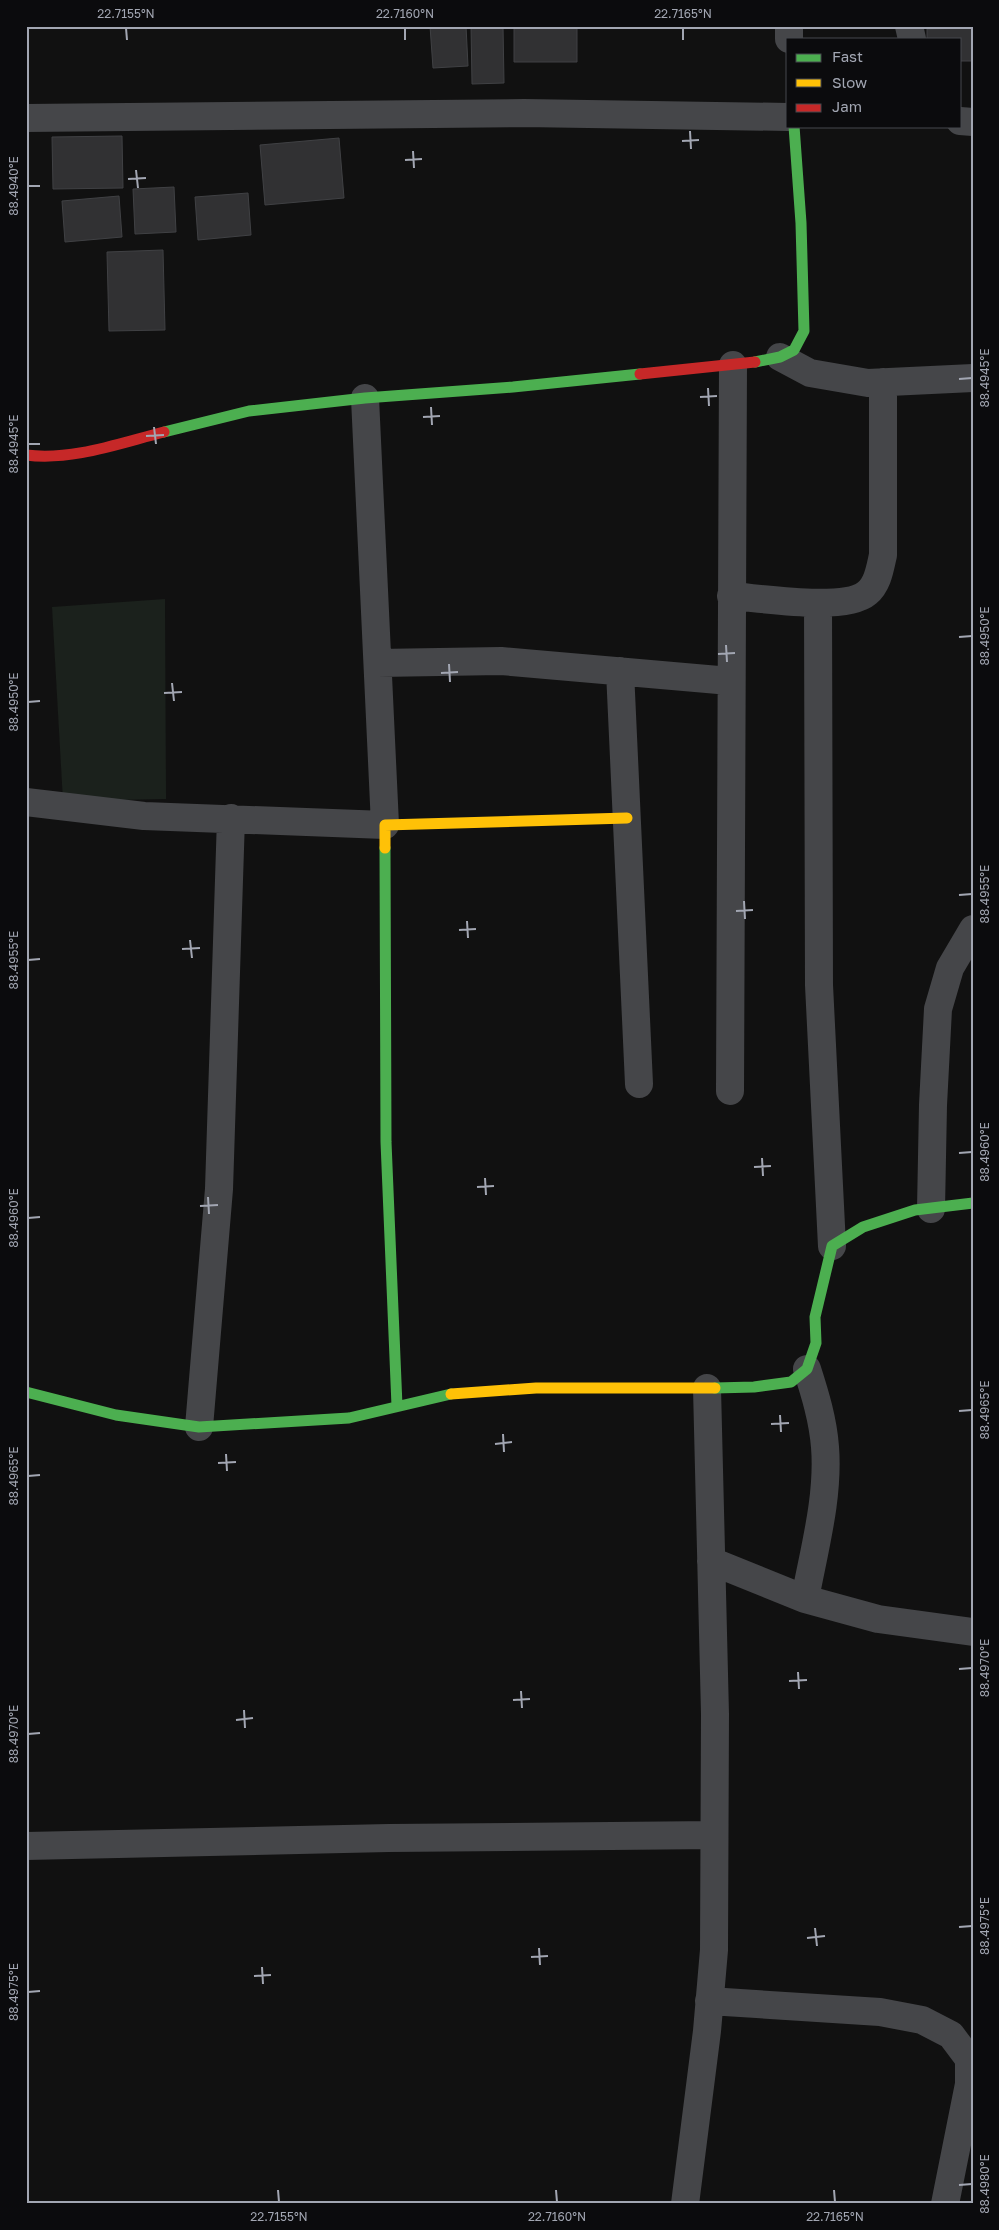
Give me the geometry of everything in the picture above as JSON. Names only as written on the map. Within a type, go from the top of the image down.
[{"type":"street","points":[[26,118],[524,112],[786,117]]},
{"type":"street","points":[[26,455],[42,457],[87,451],[249,411],[365,398],[513,387],[733,365],[780,357],[794,350],[804,331],[801,233],[794,128]]},
{"type":"street","points":[[780,357],[810,373],[868,383],[973,378]]},
{"type":"street","points":[[730,1091],[730,681],[733,365]]},
{"type":"street","points":[[731,596],[818,603],[853,601],[868,593],[878,576],[883,555],[882,382]]},
{"type":"street","points":[[365,398],[385,825],[386,1142],[397,1406]]},
{"type":"street","points":[[26,1392],[116,1415],[199,1427],[349,1418],[444,1394],[536,1388],[754,1387],[791,1382],[808,1368],[816,1343],[815,1317],[823,1277],[832,1246],[819,986],[818,603]]},
{"type":"street","points":[[378,663],[500,660],[730,681]]},
{"type":"street","points":[[620,671],[638,1084]]},
{"type":"street","points":[[26,802],[144,816],[385,825],[627,818]]},
{"type":"street","points":[[199,1427],[220,1170],[231,818]]},
{"type":"street","points":[[931,1209],[932,1105],[938,1009],[950,968],[973,929]]},
{"type":"street","points":[[832,1246],[863,1227],[915,1210],[973,1203]]},
{"type":"street","points":[[805,1599],[825,1480],[825,1447],[818,1403],[808,1368]]},
{"type":"street","points":[[685,2204],[714,1950],[715,1714],[707,1388]]},
{"type":"street","points":[[712,1562],[805,1599],[878,1620],[973,1632]]},
{"type":"street","points":[[26,1846],[389,1838],[714,1835]]},
{"type":"street","points":[[709,2001],[880,2012],[922,2020],[951,2035],[969,2059],[969,2084],[945,2204]]},
{"type":"shaded area","points":[[165,599],[166,799],[63,801],[52,607]]},
{"type":"building","points":[[430,26],[466,26],[468,66],[433,68]]},
{"type":"building","points":[[471,26],[503,26],[504,83],[472,84]]},
{"type":"building","points":[[514,26],[577,26],[577,62],[514,62]]},
{"type":"building","points":[[973,28],[973,61],[962,61],[962,38],[927,38],[927,29]]},
{"type":"building","points":[[122,136],[123,188],[53,189],[52,137]]},
{"type":"building","points":[[339,138],[344,198],[265,205],[260,145]]},
{"type":"building","points":[[174,187],[176,232],[135,234],[133,189]]},
{"type":"building","points":[[248,193],[251,235],[198,240],[195,197]]},
{"type":"building","points":[[119,196],[122,237],[65,242],[62,201]]},
{"type":"building","points":[[163,250],[165,330],[109,331],[107,252]]},
{"type":"traffic: fast","points":[[755,362],[780,357],[794,350],[804,331],[801,223],[794,128]]},
{"type":"traffic: fast","points":[[164,432],[249,411],[365,398],[513,387],[640,374]]},
{"type":"traffic: fast","points":[[385,848],[386,1142],[397,1406]]},
{"type":"traffic: fast","points":[[715,1388],[754,1387],[791,1382],[807,1369],[816,1343],[815,1317],[832,1246],[863,1227],[915,1210],[973,1203]]},
{"type":"traffic: fast","points":[[26,1392],[116,1415],[199,1427],[349,1418],[451,1394]]},
{"type":"traffic: slow","points":[[385,848],[385,825],[627,818]]},
{"type":"traffic: slow","points":[[451,1394],[536,1388],[715,1388]]},
{"type":"traffic: jam","points":[[640,374],[755,362]]},
{"type":"traffic: jam","points":[[26,455],[43,456],[78,453],[113,446],[164,432]]}]
